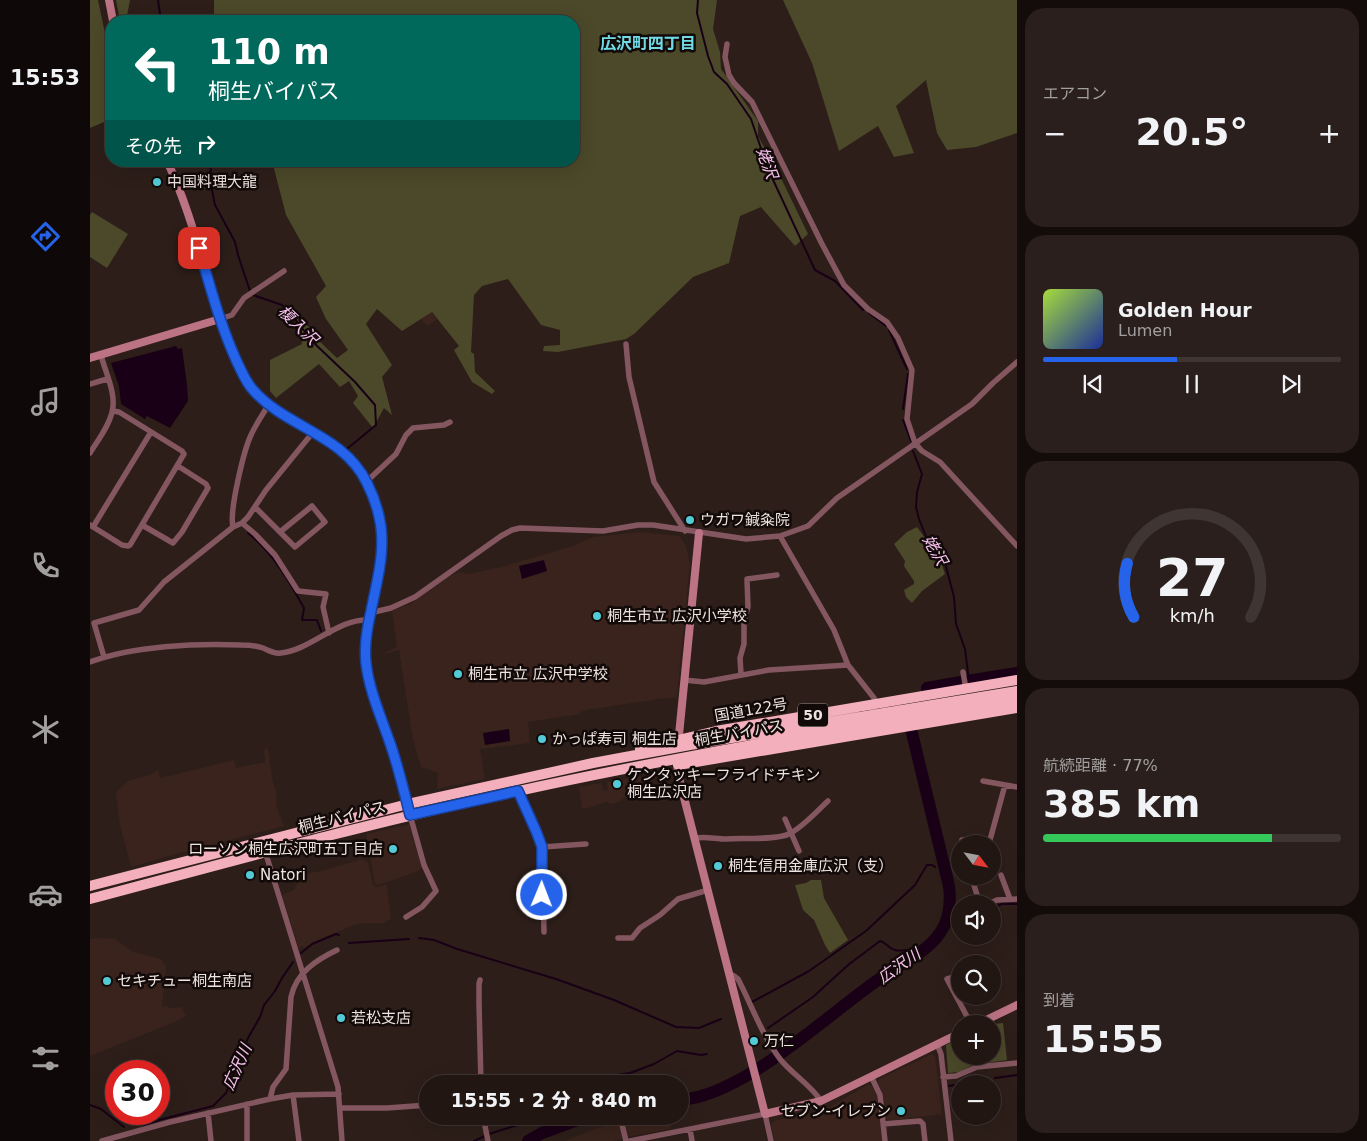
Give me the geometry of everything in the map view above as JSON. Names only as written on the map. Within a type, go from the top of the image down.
[{"type":"highway","name":"国道122号","points":[[611,760],[631,751],[876,704],[1017,680]]},
{"type":"highway","name":"桐生バイパス","points":[[678,743],[1017,691]]},
{"type":"highway","name":"桐生バイパス","points":[[90,899],[410,815],[518,791],[649,764],[663,766],[1017,700]]},
{"type":"highway","name":"50","points":[[677,762],[1017,708]]},
{"type":"highway","name":"桐生バイパス","points":[[90,886],[408,804],[611,760]]},
{"type":"street","points":[[109,0],[112,15]]},
{"type":"street","points":[[727,44],[725,57],[729,75],[752,102],[844,285],[868,309],[887,322],[898,338],[912,370],[907,419],[915,443],[922,451],[940,462],[1017,546]]},
{"type":"street","points":[[169,167],[188,212],[230,348],[242,373],[254,392],[269,404],[314,431],[340,450],[356,467],[366,482],[379,515],[382,547],[380,571],[365,647],[367,672],[400,775],[424,865],[436,891],[422,907],[406,917]]},
{"type":"street","points":[[90,358],[220,319],[234,313],[244,298],[284,271]]},
{"type":"street","points":[[626,344],[629,377],[654,482],[685,531]]},
{"type":"street","points":[[90,453],[113,410],[112,397],[101,355]]},
{"type":"street","points":[[90,662],[104,657],[154,648],[240,645],[258,647],[270,653],[292,652],[329,633],[415,597],[516,528],[603,531],[638,525],[653,525],[746,539],[780,536],[808,526],[837,498],[972,404],[992,383],[1017,362]]},
{"type":"street","points":[[90,384],[107,379]]},
{"type":"street","points":[[233,527],[234,504],[246,449],[251,435],[269,404]]},
{"type":"street","points":[[113,410],[152,432],[184,452],[178,466],[142,525],[128,546],[122,545],[92,526],[152,432]]},
{"type":"street","points":[[366,482],[396,454],[406,435],[413,428],[450,422]]},
{"type":"street","points":[[104,657],[93,628],[94,623],[139,610],[164,582],[233,527],[242,523],[276,477],[314,431]]},
{"type":"street","points":[[142,525],[173,543],[182,532],[208,488],[206,484],[178,466]]},
{"type":"street","points":[[255,507],[280,532],[295,547],[325,522],[312,506],[280,532]]},
{"type":"street","points":[[242,523],[256,534],[275,555],[298,591],[326,594],[324,607],[329,633]]},
{"type":"street","points":[[700,533],[677,762],[771,1141]]},
{"type":"street","points":[[780,536],[834,630],[848,665],[874,698],[876,704]]},
{"type":"street","points":[[742,674],[740,658],[744,644],[744,621],[748,607],[747,579],[777,575]]},
{"type":"street","points":[[684,680],[704,682],[769,670],[848,665]]},
{"type":"street","points":[[962,672],[966,689]]},
{"type":"street","points":[[983,781],[1017,788]]},
{"type":"street","points":[[991,835],[1005,785]]},
{"type":"street","points":[[518,791],[542,847],[544,932]]},
{"type":"street","points":[[695,838],[784,836],[828,801]]},
{"type":"street","points":[[784,819],[799,851]]},
{"type":"street","points":[[262,842],[339,1094],[342,1141]]},
{"type":"street","points":[[542,847],[586,844]]},
{"type":"street","points":[[1001,875],[1010,899]]},
{"type":"street","points":[[618,938],[632,938],[640,928],[660,915],[678,899],[708,890]]},
{"type":"street","points":[[1001,900],[1017,899]]},
{"type":"street","points":[[270,1099],[273,1086],[286,1069],[291,997],[294,988],[303,974],[318,959],[337,950]]},
{"type":"street","points":[[730,974],[738,979],[775,1052],[793,1074],[817,1094],[821,1102]]},
{"type":"street","points":[[480,980],[480,1075]]},
{"type":"street","points":[[996,1015],[1017,1005]]},
{"type":"street","points":[[630,1141],[821,1102],[951,1037]]},
{"type":"street","points":[[937,1044],[941,1054],[951,1141]]},
{"type":"street","points":[[943,1077],[956,1076],[977,1067],[1017,1062]]},
{"type":"street","points":[[871,1076],[880,1095],[885,1141]]},
{"type":"street","points":[[102,1141],[270,1099],[293,1095],[339,1094]]},
{"type":"street","points":[[293,1095],[299,1141]]},
{"type":"street","points":[[247,1104],[247,1141]]},
{"type":"street","points":[[340,1108],[419,1106]]},
{"type":"street","points":[[208,1113],[211,1141]]},
{"type":"street","points":[[883,1124],[920,1121],[923,1124],[925,1141]]},
{"type":"street","points":[[485,1125],[488,1141]]},
{"type":"street","points":[[622,1125],[626,1141]]},
{"type":"street","points":[[690,1129],[692,1141]]},
{"type":"shaded area","points":[[90,0],[98,0],[105,33],[105,122],[90,128]]},
{"type":"shaded area","points":[[116,0],[130,0],[127,15],[119,15]]},
{"type":"shaded area","points":[[214,0],[717,0],[713,29],[720,52],[721,69],[758,121],[758,136],[808,234],[795,246],[761,207],[740,216],[729,263],[693,277],[634,334],[626,339],[558,352],[543,351],[544,346],[560,345],[560,330],[541,325],[508,279],[482,286],[474,295],[471,352],[474,354],[475,372],[495,391],[492,394],[472,382],[454,350],[459,346],[432,312],[402,331],[377,309],[366,324],[392,365],[382,377],[392,415],[384,408],[373,428],[353,403],[358,396],[349,381],[340,387],[319,364],[276,398],[270,391],[270,360],[302,344],[295,308],[316,338],[337,358],[348,350],[326,319],[316,297],[326,286],[286,215],[274,167],[580,167],[580,15],[214,15]]},
{"type":"shaded area","points":[[783,0],[1017,0],[1017,133],[976,147],[947,150],[937,133],[926,80],[896,106],[914,153],[894,157],[878,126],[839,151],[812,63]]},
{"type":"shaded area","points":[[92,212],[128,234],[107,268],[90,257],[90,215]]},
{"type":"shaded area","points":[[431,312],[437,319],[428,326],[421,319]]},
{"type":"shaded area","points":[[176,346],[178,349],[182,348],[188,401],[170,428],[147,416],[145,419],[121,404],[119,386],[111,363]]},
{"type":"shaded area","points":[[917,527],[940,559],[945,574],[922,591],[912,603],[906,597],[904,590],[914,584],[914,581],[904,566],[905,561],[894,544],[907,532]]},
{"type":"shaded area","points":[[640,532],[680,536],[686,547],[690,563],[677,698],[586,710],[580,712],[580,714],[528,722],[530,743],[480,749],[485,779],[437,789],[438,773],[421,767],[413,740],[399,650],[385,654],[385,652],[397,647],[392,611],[410,604],[447,577],[459,572],[470,574],[505,566],[573,546],[593,537]]},
{"type":"shaded area","points":[[544,560],[547,571],[522,579],[519,566]]},
{"type":"shaded area","points":[[509,729],[510,741],[485,745],[483,733]]},
{"type":"shaded area","points":[[268,748],[273,783],[276,789],[277,808],[284,826],[131,867],[120,825],[116,792],[128,781],[149,775],[158,770],[160,778],[234,760],[236,768],[265,762],[264,749]]},
{"type":"shaded area","points":[[648,776],[648,781],[620,801],[613,804],[606,802],[582,808],[579,787],[601,783],[603,791],[608,790],[607,782]]},
{"type":"shaded area","name":"ローソン桐生広沢町五丁目店","points":[[409,824],[422,868],[399,878],[378,885],[375,884],[366,834]]},
{"type":"shaded area","points":[[362,859],[368,862],[373,885],[377,887],[387,885],[391,919],[384,923],[354,925],[304,948],[302,946],[299,949],[282,895],[294,890],[300,878],[312,872],[322,871]]},
{"type":"shaded area","points":[[811,880],[821,880],[824,898],[848,940],[830,953],[814,920],[803,910],[795,885]]},
{"type":"shaded area","points":[[90,939],[115,939],[133,952],[161,959],[166,966],[162,1007],[182,1007],[186,1016],[90,1056]]},
{"type":"shaded area","points":[[1001,1023],[1003,1023],[1007,1060],[1001,1061]]},
{"type":"shaded area","points":[[951,1042],[951,1065],[973,1065],[959,1072],[948,1073],[946,1045]]},
{"type":"shaded area","points":[[932,1054],[935,1056],[942,1114],[889,1121],[885,1118],[883,1094],[878,1083],[879,1079]]},
{"type":"shaded area","points":[[869,1084],[877,1096],[882,1141],[775,1141],[771,1124],[776,1120],[826,1109]]},
{"type":"shaded area","points":[[620,1125],[623,1139],[613,1141],[565,1141],[598,1128]]},
{"type":"shaded area","points":[[624,1125],[670,1125],[671,1129],[627,1137]]},
{"type":"waterway","name":"榎入沢","points":[[158,0],[160,15]]},
{"type":"waterway","name":"姥沢","points":[[698,0],[697,13],[714,72],[727,84],[751,119],[768,169],[815,270],[835,281],[863,310]]},
{"type":"waterway","name":"榎入沢","points":[[211,167],[210,180],[215,205],[235,242],[250,291]]},
{"type":"waterway","name":"榎入沢","points":[[253,295],[282,305],[314,343],[355,382],[375,405],[376,425],[348,448]]},
{"type":"waterway","name":"姥沢","points":[[869,313],[886,326]]},
{"type":"waterway","name":"姥沢","points":[[889,330],[907,369]]},
{"type":"waterway","name":"姥沢","points":[[903,409],[908,374]]},
{"type":"waterway","name":"姥沢","points":[[903,420],[911,441]]},
{"type":"waterway","name":"姥沢","points":[[913,451],[922,474],[917,492],[916,507],[927,539],[945,563],[954,597],[956,624],[965,649],[969,681]]},
{"type":"waterway","points":[[248,533],[273,558],[286,578],[304,608],[302,620],[317,620],[321,631]]},
{"type":"waterway","name":"広沢川","points":[[967,681],[1017,673]]},
{"type":"waterway","name":"広沢川","points":[[927,688],[961,682]]},
{"type":"waterway","name":"広沢川","points":[[689,1098],[705,1095],[731,1084],[758,1069],[812,1031],[861,992],[921,952],[940,933],[949,911],[949,886],[912,733]]},
{"type":"waterway","points":[[752,1002],[809,971],[866,931],[915,885],[927,865],[935,867]]},
{"type":"waterway","points":[[1001,904],[1017,904]]},
{"type":"waterway","name":"広沢川","points":[[301,953],[312,944],[336,934],[339,935]]},
{"type":"waterway","points":[[419,938],[434,940],[457,949],[556,979],[614,1000],[676,1027],[699,1028],[721,1019]]},
{"type":"waterway","name":"広沢川","points":[[349,943],[409,939]]},
{"type":"waterway","points":[[768,1028],[813,997],[848,965],[880,941],[895,950],[912,950],[917,955]]},
{"type":"waterway","name":"広沢川","points":[[143,1126],[213,1106],[226,1093],[248,1038],[260,1017],[264,1005],[293,962]]},
{"type":"waterway","points":[[617,1075],[630,1073],[654,1064],[677,1051],[701,1055],[707,1054]]},
{"type":"waterway","points":[[1001,1077],[1017,1075]]},
{"type":"waterway","name":"広沢川","points":[[90,1105],[101,1109],[124,1127]]},
{"type":"waterway","points":[[489,1134],[518,1125]]},
{"type":"waterway","name":"広沢川","points":[[528,1141],[542,1133],[564,1125]]},
{"type":"waterway","points":[[474,1141],[485,1136]]},
{"type":"place","name":"中国料理大龍","points":[[157,182]]},
{"type":"place","name":"ウガワ鍼粂院","points":[[690,520]]},
{"type":"place","name":"桐生市立 広沢小学校","points":[[597,616]]},
{"type":"place","name":"桐生市立 広沢中学校","points":[[458,674]]},
{"type":"place","name":"かっぱ寿司 桐生店","points":[[542,739]]},
{"type":"place","name":"ケンタッキーフライドチキン 桐生広沢店","points":[[617,784]]},
{"type":"place","name":"ローソン桐生広沢町五丁目店","points":[[393,849]]},
{"type":"place","name":"桐生信用金庫広沢（支）","points":[[718,866]]},
{"type":"place","name":"Natori","points":[[250,875]]},
{"type":"place","name":"セキチュー桐生南店","points":[[107,981]]},
{"type":"place","name":"若松支店","points":[[341,1018]]},
{"type":"place","name":"万仁","points":[[754,1041]]},
{"type":"place","name":"セブン-イレブン","points":[[901,1111]]},
{"type":"district","name":"広沢町四丁目","points":[[648,43]]},
{"type":"route","points":[[199,248],[230,348],[250,387],[262,399],[335,445],[359,471],[373,497],[382,528],[382,547],[380,571],[367,631],[365,647],[366,664],[372,692],[400,775],[410,815],[518,791],[542,847],[542,895]]}]
